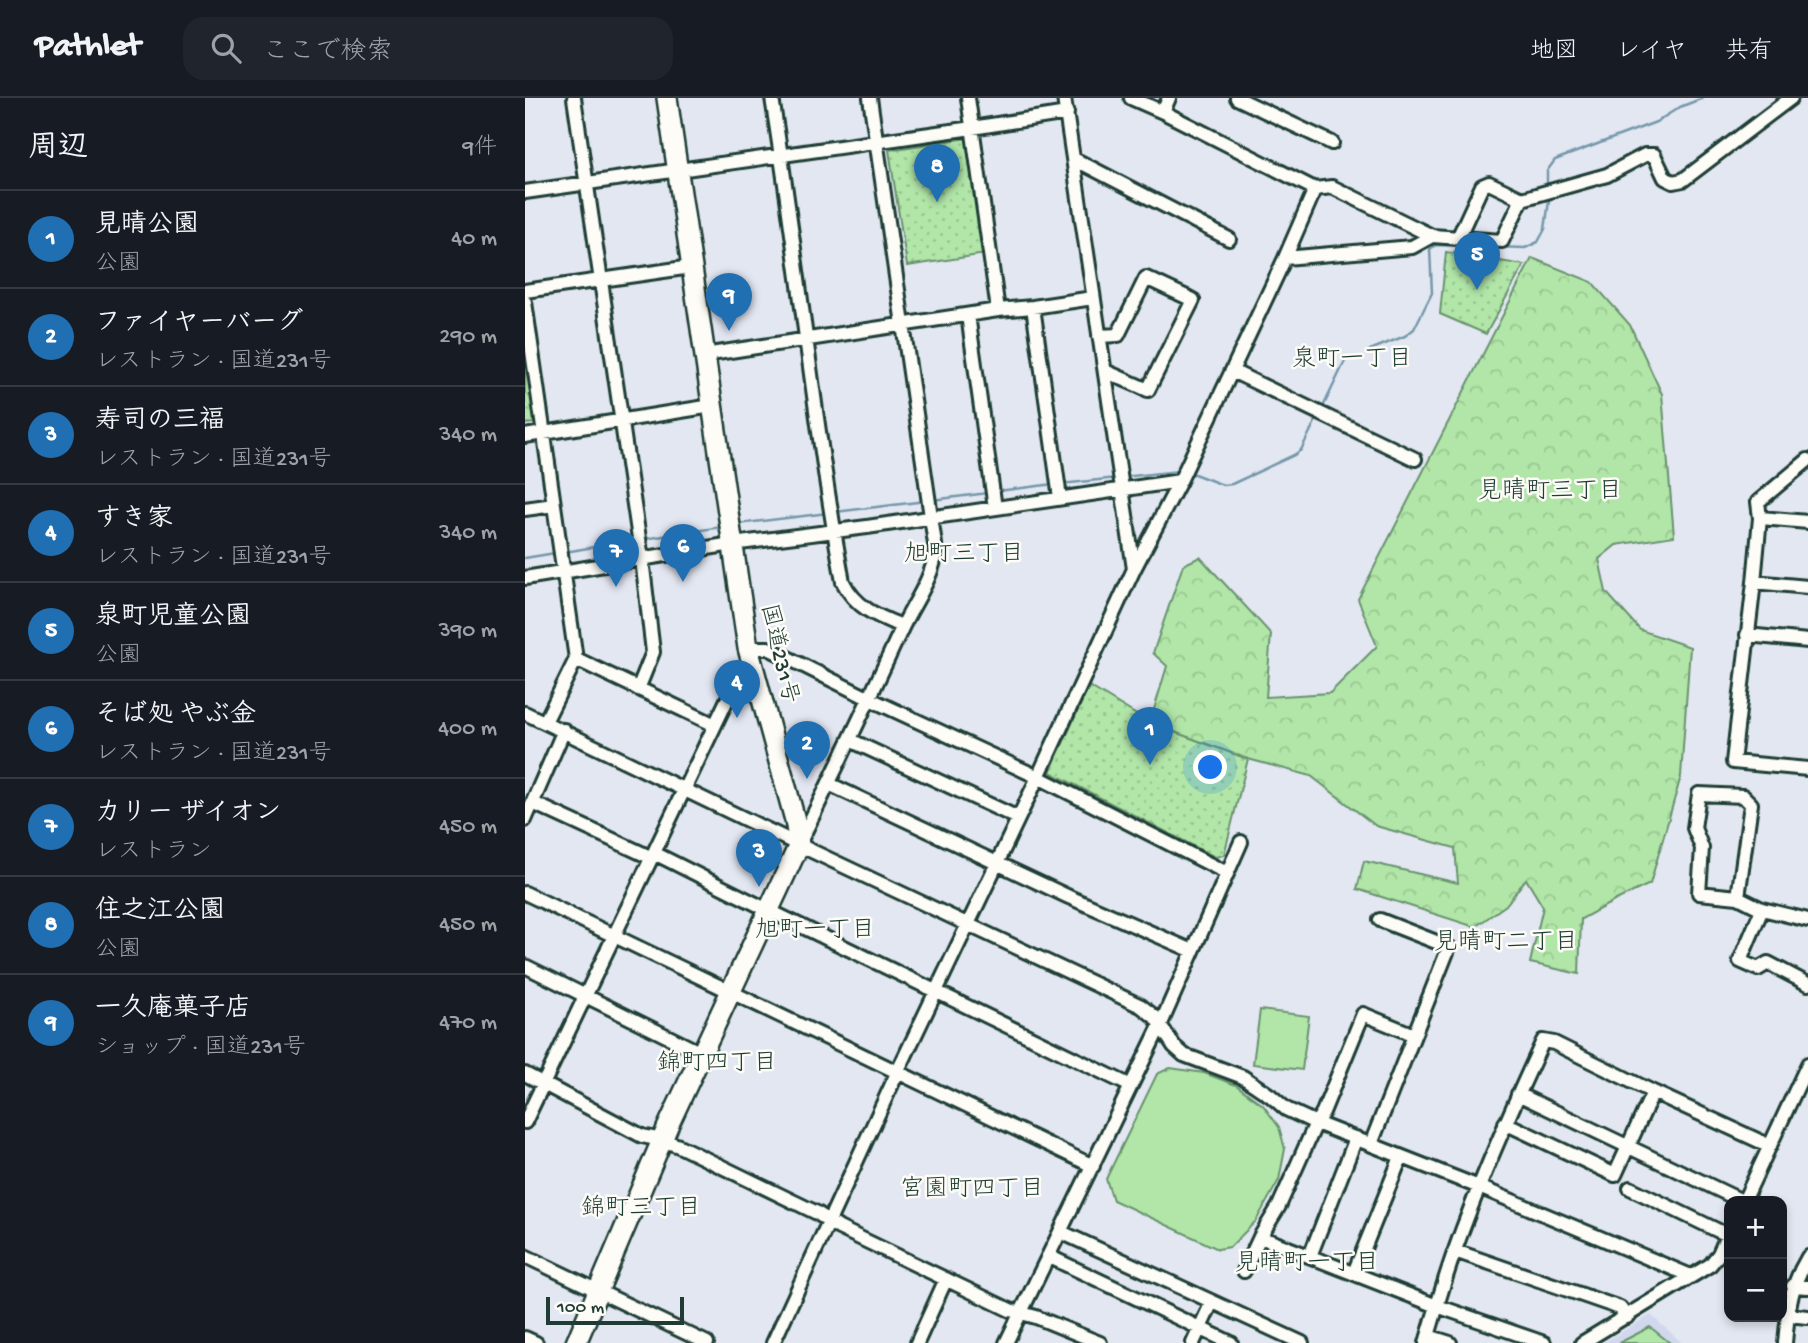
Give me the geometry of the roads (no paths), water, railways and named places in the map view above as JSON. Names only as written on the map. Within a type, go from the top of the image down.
[{"type":"highway","name":"国道231号","points":[[667,98],[751,657],[795,820],[799,845]]},
{"type":"highway","points":[[576,1343],[662,1140],[799,845]]},
{"type":"street","points":[[574,98],[642,559],[653,652],[638,689]]},
{"type":"street","points":[[772,98],[843,582],[857,603],[872,614],[902,626]]},
{"type":"street","points":[[799,845],[933,566],[936,551],[870,98]]},
{"type":"street","points":[[968,98],[998,310]]},
{"type":"street","points":[[1065,98],[1134,569]]},
{"type":"street","points":[[1131,98],[1315,189],[1332,187],[1432,236],[1502,241],[1522,199]]},
{"type":"street","points":[[1163,112],[1169,98]]},
{"type":"street","points":[[1237,98],[1332,143]]},
{"type":"street","points":[[1458,238],[1482,186],[1489,183],[1522,199],[1607,174],[1645,155],[1654,155],[1665,178],[1673,183],[1683,180],[1791,98]]},
{"type":"street","points":[[525,192],[1067,113]]},
{"type":"street","points":[[1074,159],[1230,239]]},
{"type":"street","points":[[773,1343],[936,990],[1134,569],[1180,481],[1315,189]]},
{"type":"street","points":[[1285,258],[1412,247],[1432,236]]},
{"type":"street","points":[[525,291],[691,267]]},
{"type":"street","points":[[1099,336],[1118,335],[1146,278],[1193,300],[1148,390],[1105,371]]},
{"type":"street","points":[[704,355],[1093,298]]},
{"type":"street","points":[[525,302],[576,659],[545,722]]},
{"type":"street","points":[[1033,307],[1061,498]]},
{"type":"street","points":[[968,315],[995,508]]},
{"type":"street","points":[[1232,370],[1415,459]]},
{"type":"street","points":[[525,436],[712,406]]},
{"type":"street","points":[[1808,460],[1758,502],[1760,518],[1733,762],[1808,769]]},
{"type":"street","points":[[525,578],[732,544],[1180,481]]},
{"type":"street","points":[[525,509],[554,505]]},
{"type":"street","points":[[1760,518],[1808,523]]},
{"type":"street","points":[[1753,582],[1808,587]]},
{"type":"street","points":[[1747,635],[1808,641]]},
{"type":"street","points":[[525,1122],[738,677],[751,657],[768,648],[1038,777],[1227,873]]},
{"type":"street","points":[[576,659],[715,725]]},
{"type":"street","points":[[525,713],[1141,1006],[1155,1017],[1174,1046],[1184,1055],[1243,1077],[1286,1109],[1479,1186],[1691,1276]]},
{"type":"street","points":[[525,820],[564,730]]},
{"type":"street","points":[[851,740],[1018,818]]},
{"type":"street","points":[[829,784],[996,863],[1193,951]]},
{"type":"street","points":[[1738,897],[1751,804],[1743,796],[1699,794],[1694,828],[1702,848],[1699,893],[1738,897],[1762,909],[1808,920]]},
{"type":"street","points":[[533,803],[768,910],[1131,1086]]},
{"type":"street","points":[[1006,1343],[1160,1026],[1241,842]]},
{"type":"street","points":[[525,893],[1093,1166]]},
{"type":"street","points":[[1762,909],[1740,961],[1758,969],[1768,962],[1808,984]]},
{"type":"street","points":[[1371,1144],[1449,947],[1380,920]]},
{"type":"street","points":[[525,966],[701,1053]]},
{"type":"street","points":[[1244,1271],[1279,1206],[1323,1112],[1363,1014],[1414,1035]]},
{"type":"street","points":[[1450,1343],[1427,1339],[1479,1186],[1543,1041],[1554,1043],[1653,1093],[1770,1146]]},
{"type":"street","points":[[1745,1196],[1806,1073]]},
{"type":"street","points":[[525,1074],[642,1136],[679,1146],[1010,1310],[1036,1317],[1100,1343]]},
{"type":"street","points":[[1505,1123],[1615,1175],[1653,1093]]},
{"type":"street","points":[[1518,1094],[1732,1196]]},
{"type":"street","points":[[1310,1256],[1356,1138]]},
{"type":"street","points":[[1354,1273],[1401,1157]]},
{"type":"street","points":[[1630,1188],[1724,1231]]},
{"type":"street","points":[[1061,1232],[1302,1343]]},
{"type":"street","points":[[1260,1237],[1437,1306],[1544,1343]]},
{"type":"street","points":[[1582,1343],[1710,1265],[1724,1242]]},
{"type":"street","points":[[1455,1251],[1620,1308],[1627,1317]]},
{"type":"street","points":[[525,1256],[707,1343]]},
{"type":"street","points":[[1048,1256],[1231,1343]]},
{"type":"street","points":[[1808,1257],[1793,1286],[1787,1315],[1808,1317]]},
{"type":"street","points":[[917,1343],[946,1279]]},
{"type":"street","points":[[1793,1286],[1808,1287]]},
{"type":"street","points":[[1193,1343],[1212,1302]]},
{"type":"street","points":[[1785,1343],[1786,1322]]},
{"type":"street","points":[[525,1338],[536,1343]]},
{"type":"waterway","points":[[1547,185],[1547,171],[1555,160],[1656,122],[1680,107],[1703,98]]},
{"type":"waterway","points":[[1370,350],[1405,336],[1414,329],[1432,293],[1430,249],[1436,245],[1525,248],[1538,242],[1545,229],[1549,201]]},
{"type":"waterway","points":[[1323,407],[1345,361]]},
{"type":"waterway","points":[[1189,472],[1223,485],[1232,484],[1301,450],[1317,418]]},
{"type":"waterway","points":[[1123,477],[1179,471]]},
{"type":"waterway","points":[[1061,484],[1117,478]]},
{"type":"waterway","points":[[998,491],[1054,484]]},
{"type":"waterway","points":[[932,500],[988,493]]},
{"type":"waterway","points":[[835,512],[926,501]]},
{"type":"waterway","points":[[738,524],[828,513]]},
{"type":"waterway","points":[[644,539],[721,527]]},
{"type":"waterway","points":[[565,552],[634,540]]},
{"type":"waterway","points":[[525,558],[555,553]]},
{"type":"place","name":"住之江公園","points":[[937,202]]},
{"type":"place","name":"泉町児童公園","points":[[1477,290]]},
{"type":"place","name":"一久庵菓子店","points":[[729,331]]},
{"type":"place","name":"そば処 やぶ金","points":[[683,582]]},
{"type":"place","name":"カリー ザイオン","points":[[616,587]]},
{"type":"place","name":"すき家","points":[[737,718]]},
{"type":"place","name":"見晴公園","points":[[1150,765]]},
{"type":"place","name":"ファイヤーバーグ","points":[[807,779]]},
{"type":"place","name":"寿司の三福","points":[[759,887]]},
{"type":"district","name":"泉町一丁目","points":[[1352,360]]},
{"type":"district","name":"見晴町三丁目","points":[[1550,492]]},
{"type":"district","name":"旭町三丁目","points":[[964,555]]},
{"type":"district","name":"旭町一丁目","points":[[815,931]]},
{"type":"district","name":"見晴町二丁目","points":[[1506,943]]},
{"type":"district","name":"錦町四丁目","points":[[717,1064]]},
{"type":"district","name":"宮園町四丁目","points":[[972,1190]]},
{"type":"district","name":"錦町三丁目","points":[[641,1209]]},
{"type":"district","name":"見晴町一丁目","points":[[1307,1264]]}]
